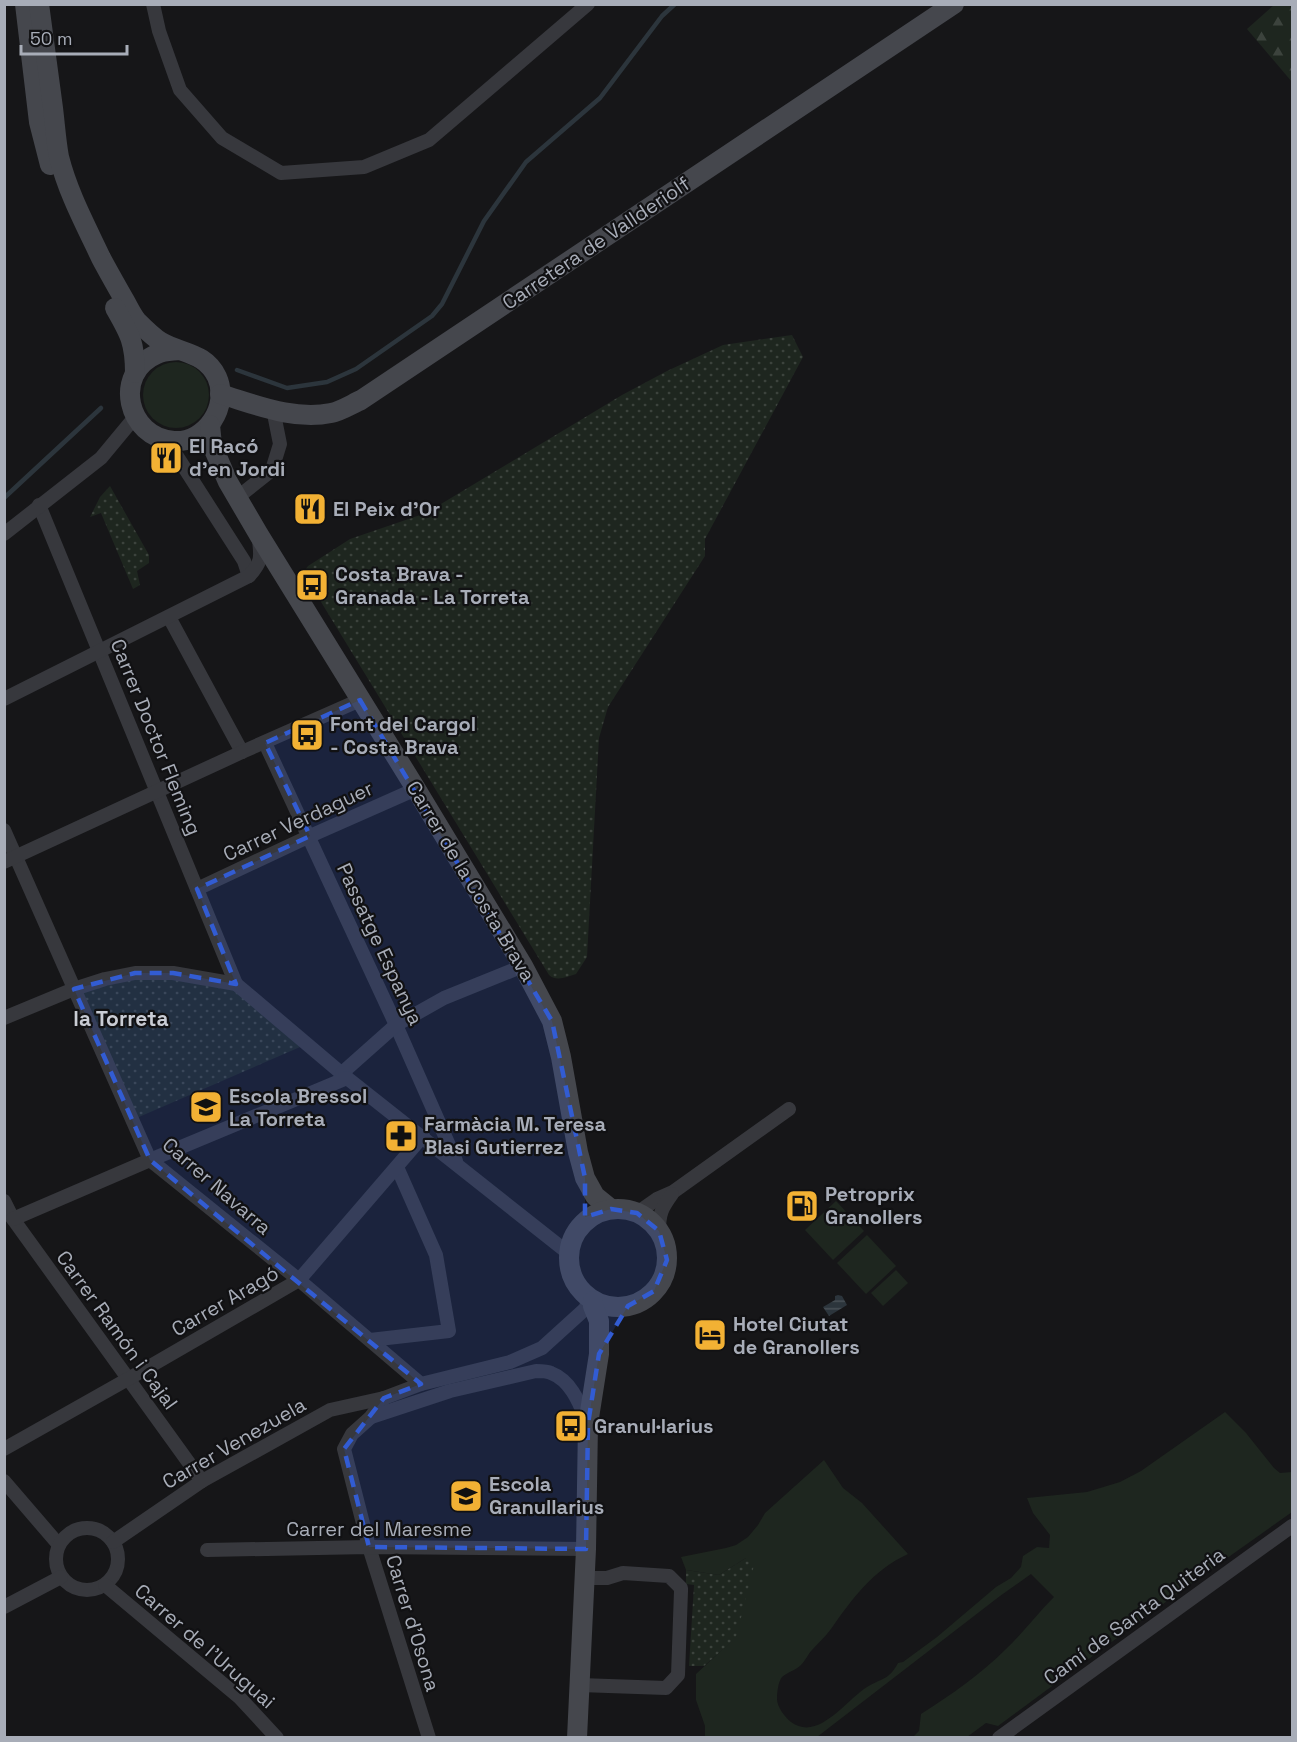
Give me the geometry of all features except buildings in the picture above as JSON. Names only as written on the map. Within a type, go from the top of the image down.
[{"type":"street","points":[[25,4],[39,122],[54,180],[99,279],[128,330],[135,351],[135,373],[130,386],[130,401],[135,417],[145,429],[160,438],[171,440],[194,437],[210,425],[216,416],[220,394],[217,378],[207,363],[196,355],[160,341],[136,320],[108,273],[76,207],[60,158],[39,4]]},
{"type":"street","points":[[153,4],[159,31],[180,90],[222,138],[281,173],[363,167],[429,140],[588,4]]},
{"type":"street","name":"Carretera de Vallderiolf","points":[[220,394],[273,409],[306,415],[332,413],[361,400],[954,4]]},
{"type":"street","points":[[135,373],[148,359],[158,353],[179,350]]},
{"type":"street","points":[[233,490],[272,470],[280,444],[273,409]]},
{"type":"street","points":[[4,534],[101,458],[135,417]]},
{"type":"street","name":"Carrer de la Costa Brava","points":[[210,425],[212,445],[233,490],[523,966],[552,1021],[585,1178],[595,1196],[611,1209]]},
{"type":"street","points":[[171,440],[244,561],[249,576]]},
{"type":"street","name":"Carrer de la Costa Brava","points":[[171,440],[204,454],[233,490]]},
{"type":"street","name":"Carrer Doctor Fleming","points":[[39,506],[236,984]]},
{"type":"street","points":[[4,699],[249,576],[257,568],[261,557],[259,535]]},
{"type":"street","points":[[169,617],[242,752]]},
{"type":"street","points":[[10,860],[360,700]]},
{"type":"street","name":"Passatge Espanya","points":[[265,743],[310,836],[457,1163]]},
{"type":"street","name":"Carrer Verdaguer","points":[[197,889],[416,789]]},
{"type":"street","name":"Carrer Navarra","points":[[4,830],[10,860],[74,989],[150,1160],[299,1280],[421,1384]]},
{"type":"street","points":[[13,1219],[344,1076],[396,1025],[444,998],[523,966]]},
{"type":"street","points":[[4,1018],[74,989],[105,979],[135,973],[173,973],[236,984],[344,1076],[423,1136],[567,1252]]},
{"type":"street","points":[[637,1213],[657,1199],[673,1192],[789,1109]]},
{"type":"street","name":"Carrer Aragó","points":[[4,1449],[299,1280],[423,1136]]},
{"type":"street","points":[[369,1340],[449,1331],[436,1255],[397,1167]]},
{"type":"street","name":"Carrer de la Costa Brava","points":[[580,1226],[585,1208],[585,1178]]},
{"type":"street","points":[[659,1231],[659,1216],[673,1192]]},
{"type":"street","name":"Carrer Ramón i Cajal","points":[[4,1201],[13,1219],[202,1481]]},
{"type":"street","points":[[611,1209],[623,1209],[637,1213],[650,1221],[659,1231],[666,1247],[667,1260],[663,1277],[654,1291],[639,1302],[628,1306],[605,1305],[591,1300],[579,1288],[571,1274],[567,1252],[580,1226],[596,1214],[611,1209]]},
{"type":"street","points":[[577,1737],[586,1549],[588,1424],[599,1354],[599,1321],[591,1300]]},
{"type":"street","name":"Carrer Venezuela","points":[[113,1542],[202,1481],[330,1410],[384,1398],[421,1384],[510,1362],[542,1348],[585,1309],[591,1300]]},
{"type":"street","points":[[599,1354],[615,1322],[628,1306]]},
{"type":"street","points":[[370,1417],[450,1391],[536,1371],[550,1372],[571,1388],[588,1424]]},
{"type":"street","points":[[370,1417],[384,1398]]},
{"type":"street","name":"Carrer d'Osona","points":[[370,1417],[352,1434],[344,1449],[369,1547],[429,1737]]},
{"type":"street","points":[[4,1480],[59,1545]]},
{"type":"street","name":"Camí de Santa Quiteria","points":[[999,1737],[1293,1526]]},
{"type":"street","points":[[92,1528],[102,1532],[113,1542],[118,1562],[115,1574],[105,1585],[93,1590],[83,1590],[72,1587],[61,1577],[56,1566],[56,1554],[59,1545],[71,1532],[92,1528]]},
{"type":"street","name":"Carrer del Maresme","points":[[207,1550],[369,1547],[586,1549]]},
{"type":"street","points":[[580,1685],[666,1688],[678,1675],[681,1588],[669,1576],[623,1573],[607,1578],[584,1578]]},
{"type":"street","points":[[4,1606],[61,1577]]},
{"type":"street","name":"Carrer de l'Uruguai","points":[[105,1585],[240,1698],[277,1737]]},
{"type":"highlighted area","points":[[360,700],[552,1021],[585,1178],[585,1217],[611,1209],[637,1213],[659,1231],[667,1260],[654,1291],[628,1306],[599,1354],[588,1424],[586,1549],[369,1547],[344,1449],[384,1398],[421,1384],[150,1160],[74,989],[135,973],[173,973],[236,984],[197,889],[310,836],[265,743]]},
{"type":"green space","points":[[1274,5],[1292,5],[1292,82],[1247,29]]},
{"type":"green space","points":[[792,335],[803,357],[705,539],[705,556],[608,707],[599,738],[587,957],[576,974],[562,978],[552,977],[307,579],[305,570],[350,539],[426,513],[622,395],[667,371],[723,345]]},
{"type":"green space","points":[[176,362],[189,365],[199,372],[206,382],[209,395],[206,408],[199,418],[189,425],[176,428],[163,425],[153,418],[146,408],[143,395],[146,382],[153,372],[163,365]]},
{"type":"green space","points":[[110,486],[149,555],[149,563],[137,571],[140,585],[133,589],[101,513],[90,517],[100,497]]},
{"type":"green space","points":[[135,973],[236,984],[307,1044],[132,1120],[74,989]]},
{"type":"green space","points":[[836,1201],[864,1231],[833,1260],[805,1230]]},
{"type":"green space","points":[[867,1235],[896,1266],[866,1294],[837,1263]]},
{"type":"green space","points":[[896,1270],[908,1283],[883,1306],[871,1293]]},
{"type":"green space","points":[[1225,1412],[1246,1433],[1274,1468],[1280,1473],[1292,1472],[1292,1512],[998,1726],[986,1723],[967,1737],[913,1737],[919,1731],[921,1714],[986,1667],[1012,1643],[1054,1597],[1031,1574],[817,1737],[705,1738],[705,1726],[696,1700],[696,1674],[736,1637],[746,1558],[719,1575],[686,1570],[681,1557],[726,1548],[748,1537],[765,1513],[824,1460],[843,1488],[862,1503],[908,1554],[884,1568],[864,1586],[801,1665],[782,1677],[777,1694],[778,1705],[791,1722],[801,1727],[811,1727],[821,1723],[867,1687],[888,1676],[898,1663],[903,1662],[937,1637],[996,1587],[1011,1578],[1021,1567],[1023,1556],[1037,1547],[1049,1548],[1050,1535],[1033,1513],[1027,1498],[1087,1492],[1120,1482],[1141,1471]]},
{"type":"green space","points":[[746,1558],[754,1565],[736,1638],[704,1666],[689,1666],[694,1585],[686,1584],[686,1570],[719,1575]]},
{"type":"shaded area","points":[[835,1296],[842,1296],[847,1305],[829,1316],[823,1307],[835,1300]]},
{"type":"waterway","points":[[237,370],[287,388],[327,382],[356,369],[432,316],[442,304],[484,221],[526,162],[600,98],[662,16],[675,4]]},
{"type":"waterway","points":[[4,498],[101,408]]},
{"type":"place","name":"El Racó d'en Jordi","points":[[166,458]]},
{"type":"place","name":"El Peix d'Or","points":[[310,509]]},
{"type":"place","name":"Costa Brava - Granada - La Torreta","points":[[312,585]]},
{"type":"place","name":"Font del Cargol - Costa Brava","points":[[307,735]]},
{"type":"place","name":"Escola Bressol La Torreta","points":[[206,1107]]},
{"type":"place","name":"Farmàcia M. Teresa Blasi Gutierrez","points":[[401,1136]]},
{"type":"place","name":"Petroprix Granollers","points":[[802,1206]]},
{"type":"place","name":"Hotel Ciutat de Granollers","points":[[710,1335]]},
{"type":"place","name":"Granul·larius","points":[[571,1426]]},
{"type":"place","name":"Escola Granullarius","points":[[466,1496]]},
{"type":"district","name":"la Torreta","points":[[121,1018]]}]
